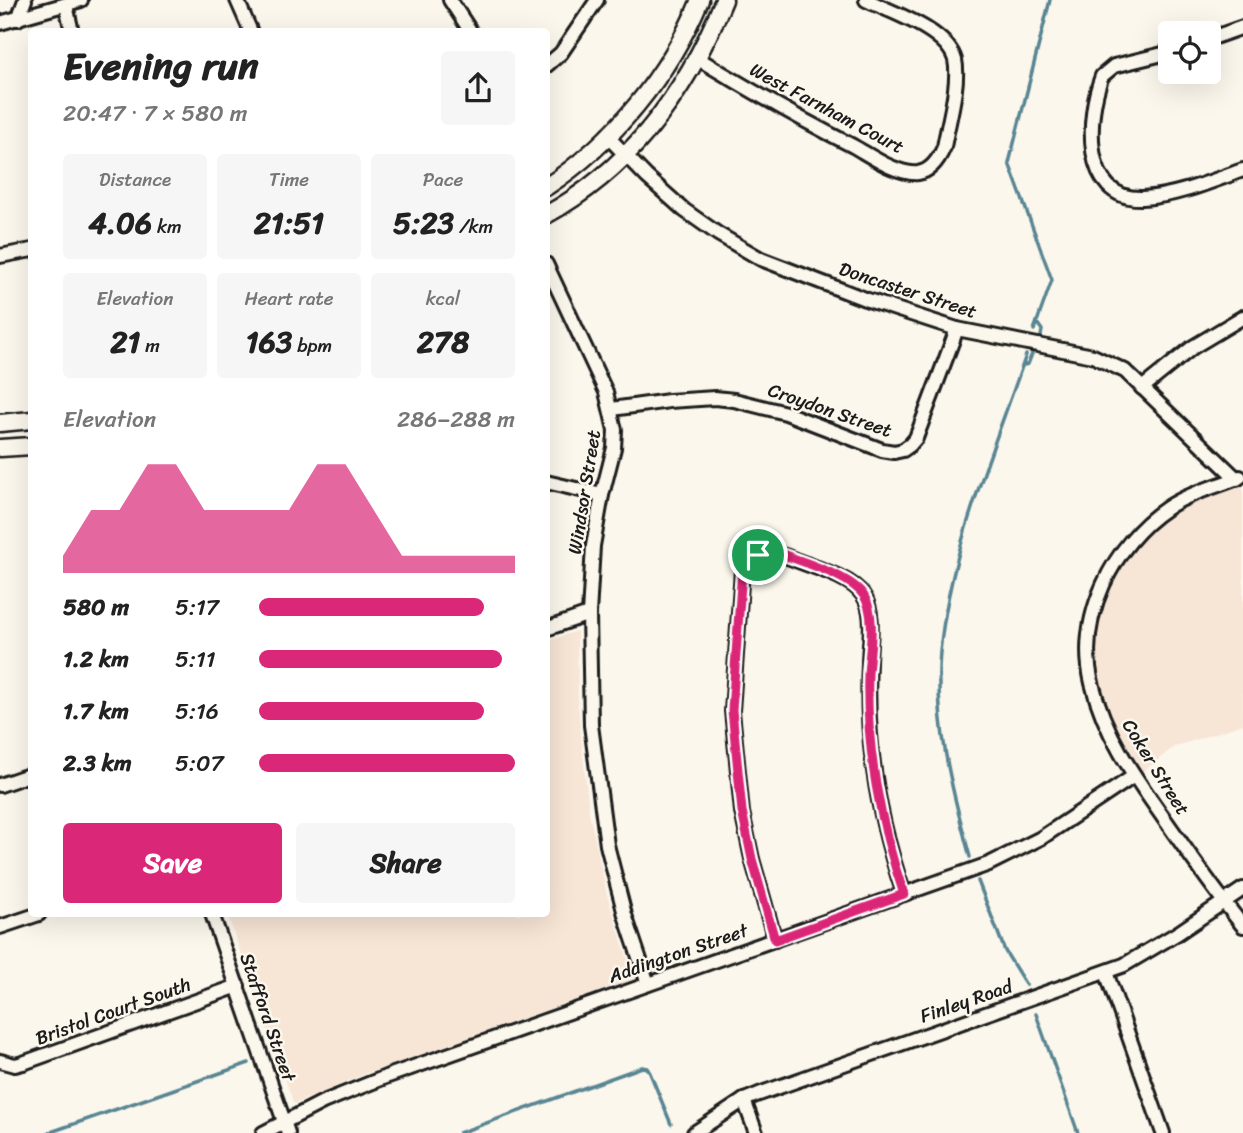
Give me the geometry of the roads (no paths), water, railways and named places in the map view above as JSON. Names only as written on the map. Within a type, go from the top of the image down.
[{"type":"main road","points":[[550,184],[569,172],[608,137],[653,83],[700,0]]},
{"type":"main road","points":[[550,212],[596,183],[650,130],[676,95],[724,0]]},
{"type":"main road","points":[[0,423],[28,420]]},
{"type":"main road","points":[[0,448],[28,446]]},
{"type":"street","points":[[18,19],[25,0]]},
{"type":"street","points":[[0,23],[81,0]]},
{"type":"street","points":[[237,0],[249,28]]},
{"type":"street","points":[[450,0],[468,28]]},
{"type":"street","points":[[550,63],[561,53],[597,0]]},
{"type":"street","name":"West Farnham Court","points":[[697,58],[779,108],[886,164],[907,172],[920,173],[939,159],[944,147],[956,75],[954,58],[936,34],[866,0]]},
{"type":"street","points":[[66,5],[71,28]]},
{"type":"street","points":[[1221,34],[1243,27]]},
{"type":"street","points":[[1158,55],[1114,66],[1102,76],[1091,133],[1091,151],[1096,167],[1113,188],[1126,195],[1143,198],[1188,188],[1243,170]]},
{"type":"street","name":"Doncaster Street","points":[[608,137],[684,210],[761,259],[865,299],[957,329],[1093,356],[1125,372],[1240,478]]},
{"type":"street","points":[[0,256],[28,251]]},
{"type":"street","name":"Windsor Street","points":[[550,273],[606,392],[615,430],[614,448],[593,545],[589,614],[591,725],[601,816],[615,881],[648,984]]},
{"type":"street","points":[[1142,388],[1193,347],[1243,317]]},
{"type":"street","name":"Croydon Street","points":[[612,409],[692,399],[734,400],[786,413],[859,443],[894,452],[910,445],[916,438],[957,329]]},
{"type":"street","name":"Coker Street","points":[[1240,478],[1188,496],[1148,521],[1125,545],[1112,565],[1097,600],[1090,631],[1091,681],[1111,736],[1134,776],[1243,926]]},
{"type":"street","points":[[550,483],[602,495]]},
{"type":"street","points":[[775,940],[752,859],[742,811],[732,710],[742,570],[758,555],[774,551],[850,583],[863,595],[869,608],[868,679],[877,790],[888,849],[904,894]]},
{"type":"street","points":[[550,628],[589,614]]},
{"type":"street","points":[[0,786],[28,776]]},
{"type":"street","name":"Addington Street","points":[[263,1133],[286,1128],[366,1084],[1009,855],[1041,838],[1134,776]]},
{"type":"street","name":"Finley Road","points":[[694,1133],[744,1100],[1106,972],[1142,956],[1243,889]]},
{"type":"street","points":[[0,927],[30,917]]},
{"type":"street","name":"Stafford Street","points":[[213,917],[286,1128]]},
{"type":"street","points":[[1106,972],[1163,1133]]},
{"type":"street","name":"Bristol Court South","points":[[0,1061],[15,1065],[23,1063],[238,986]]},
{"type":"street","points":[[744,1100],[756,1133]]},
{"type":"waterway","points":[[1034,330],[1052,280],[1009,163],[1050,0]]},
{"type":"waterway","points":[[1037,323],[1042,330],[1040,343]]},
{"type":"waterway","points":[[1024,365],[1028,364],[1035,346]]},
{"type":"waterway","points":[[970,857],[951,781],[942,730],[940,652],[945,614],[963,538],[1026,355]]},
{"type":"waterway","points":[[978,881],[1005,951],[1026,985]]},
{"type":"waterway","points":[[1036,1014],[1078,1133]]},
{"type":"waterway","points":[[48,1133],[249,1063]]},
{"type":"waterway","points":[[459,1133],[642,1067],[647,1068],[650,1073],[671,1124]]}]
